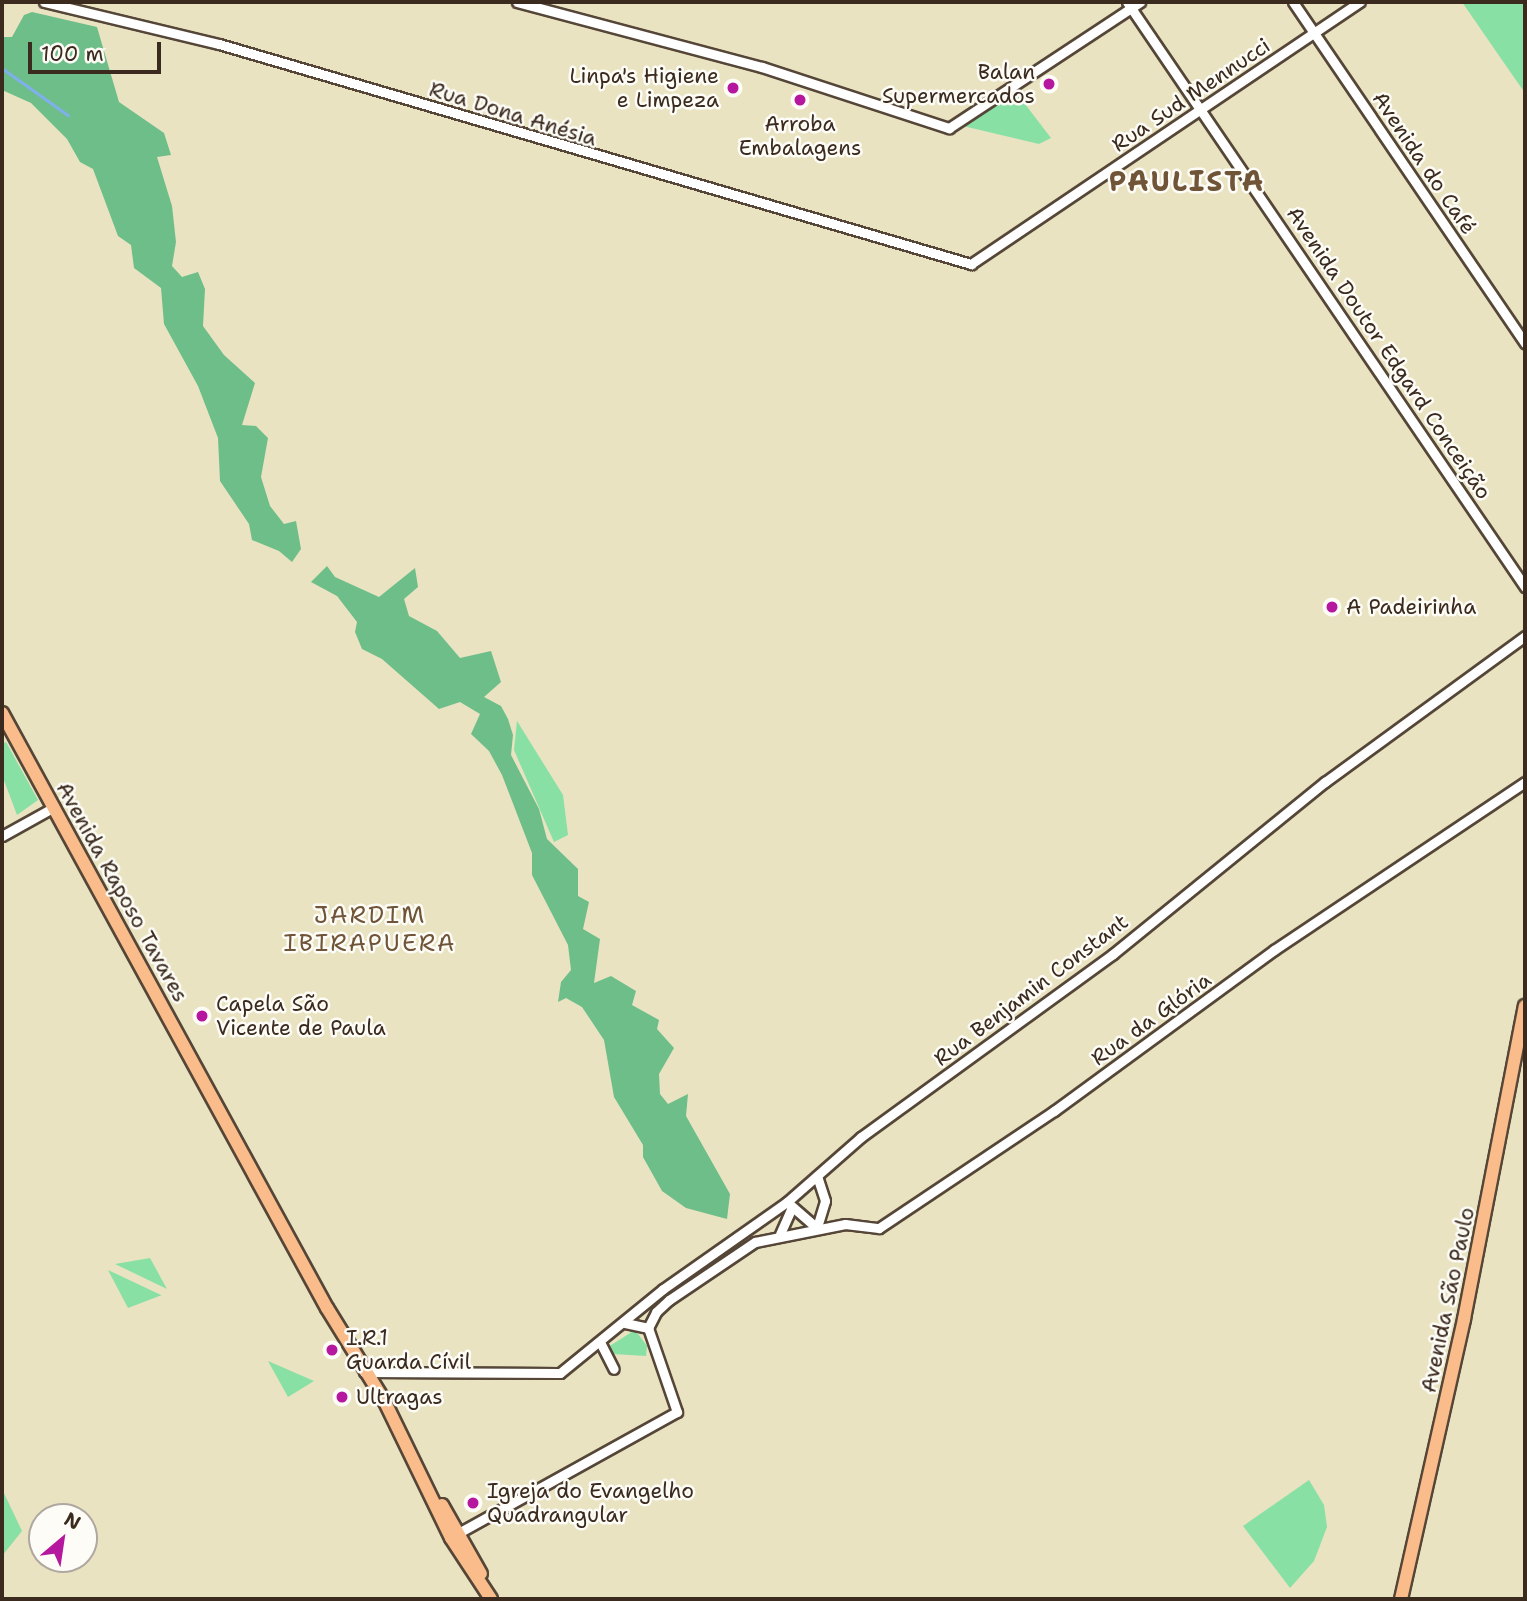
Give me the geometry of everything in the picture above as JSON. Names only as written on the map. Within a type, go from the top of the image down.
[{"type":"main road","name":"Avenida Raposo Tavares","points":[[2,713],[363,1372],[435,1500],[446,1508],[455,1535],[491,1599]]},
{"type":"main road","name":"Avenida São Paulo","points":[[1401,1599],[1464,1319],[1525,1006]]},
{"type":"street","name":"Rua Dona Anésia","points":[[44,2],[219,44],[971,264]]},
{"type":"street","points":[[517,2],[762,67],[949,128],[1129,5],[1140,2]]},
{"type":"street","name":"Avenida do Café","points":[[1293,2],[1525,344]]},
{"type":"street","name":"Rua Sud Mennucci","points":[[971,264],[1360,2]]},
{"type":"street","name":"Avenida Doutor Edgard Conceição","points":[[1129,5],[1525,587]]},
{"type":"street","name":"Rua Benjamin Constant","points":[[363,1372],[560,1373],[663,1289],[789,1206],[861,1136],[1113,954],[1325,782],[1525,636]]},
{"type":"street","name":"Rua da Glória","points":[[780,1234],[845,1224],[879,1228],[1065,1103],[1274,950],[1525,782]]},
{"type":"street","points":[[2,835],[54,807]]},
{"type":"street","points":[[455,1535],[537,1493],[677,1412],[657,1366],[649,1328],[656,1312],[669,1300],[755,1242],[780,1234],[789,1206],[817,1228],[825,1201],[817,1176]]},
{"type":"street","points":[[625,1322],[649,1328]]},
{"type":"street","points":[[600,1342],[614,1369]]},
{"type":"green space","points":[[1462,2],[1525,2],[1525,93],[1511,73]]},
{"type":"green space","points":[[32,12],[97,27],[119,102],[164,133],[171,155],[157,157],[172,206],[176,242],[172,266],[182,277],[198,272],[205,289],[203,326],[224,355],[255,383],[242,425],[256,426],[268,438],[261,477],[270,506],[284,524],[296,521],[301,549],[292,562],[279,551],[252,540],[249,524],[220,481],[218,438],[198,386],[164,324],[161,288],[134,268],[131,245],[118,236],[93,169],[80,162],[67,139],[31,103],[2,90],[2,37],[12,37],[24,15]]},
{"type":"green space","points":[[1015,91],[1051,138],[1039,144],[963,126]]},
{"type":"green space","points":[[327,566],[335,577],[379,597],[415,568],[418,587],[404,599],[409,616],[437,631],[460,658],[491,651],[501,682],[484,697],[501,706],[508,719],[513,735],[511,755],[539,809],[547,839],[578,869],[578,896],[589,902],[583,929],[600,939],[594,983],[611,976],[636,991],[632,1005],[659,1020],[657,1029],[674,1048],[659,1074],[660,1094],[668,1104],[688,1094],[686,1116],[730,1194],[727,1219],[686,1208],[662,1191],[643,1157],[643,1145],[614,1097],[604,1040],[582,1007],[566,998],[558,1002],[561,982],[571,970],[568,945],[532,875],[532,853],[502,775],[489,751],[471,734],[480,714],[460,702],[439,709],[382,659],[362,649],[355,632],[357,622],[337,596],[311,582]]},
{"type":"green space","points":[[517,721],[563,795],[568,835],[554,842],[514,750]]},
{"type":"green space","points":[[6,742],[38,800],[17,815],[2,775],[2,744]]},
{"type":"green space","points":[[150,1258],[167,1289],[115,1264]]},
{"type":"green space","points":[[108,1270],[161,1295],[162,1295],[128,1308]]},
{"type":"green space","points":[[635,1330],[647,1346],[646,1356],[613,1354],[608,1347]]},
{"type":"green space","points":[[268,1361],[314,1381],[288,1397]]},
{"type":"green space","points":[[1309,1480],[1324,1505],[1327,1527],[1314,1561],[1290,1588],[1243,1526]]},
{"type":"green space","points":[[2,1489],[22,1531],[2,1556]]},
{"type":"waterway","points":[[2,68],[68,115]]},
{"type":"place","name":"Balan Supermercados","points":[[1049,84]]},
{"type":"place","name":"Linpa's Higiene e Limpeza","points":[[733,88]]},
{"type":"place","name":"Arroba Embalagens","points":[[800,100]]},
{"type":"place","name":"A Padeirinha","points":[[1332,607]]},
{"type":"place","name":"Capela São Vicente de Paula","points":[[202,1016]]},
{"type":"place","name":"I.R.1 Guarda Cívil","points":[[332,1350]]},
{"type":"place","name":"Ultragas","points":[[342,1397]]},
{"type":"place","name":"Igreja do Evangelho Quadrangular","points":[[473,1503]]},
{"type":"district","name":"PAULISTA","points":[[1187,181]]},
{"type":"district","name":"JARDIM IBIRAPUERA","points":[[370,930]]}]
